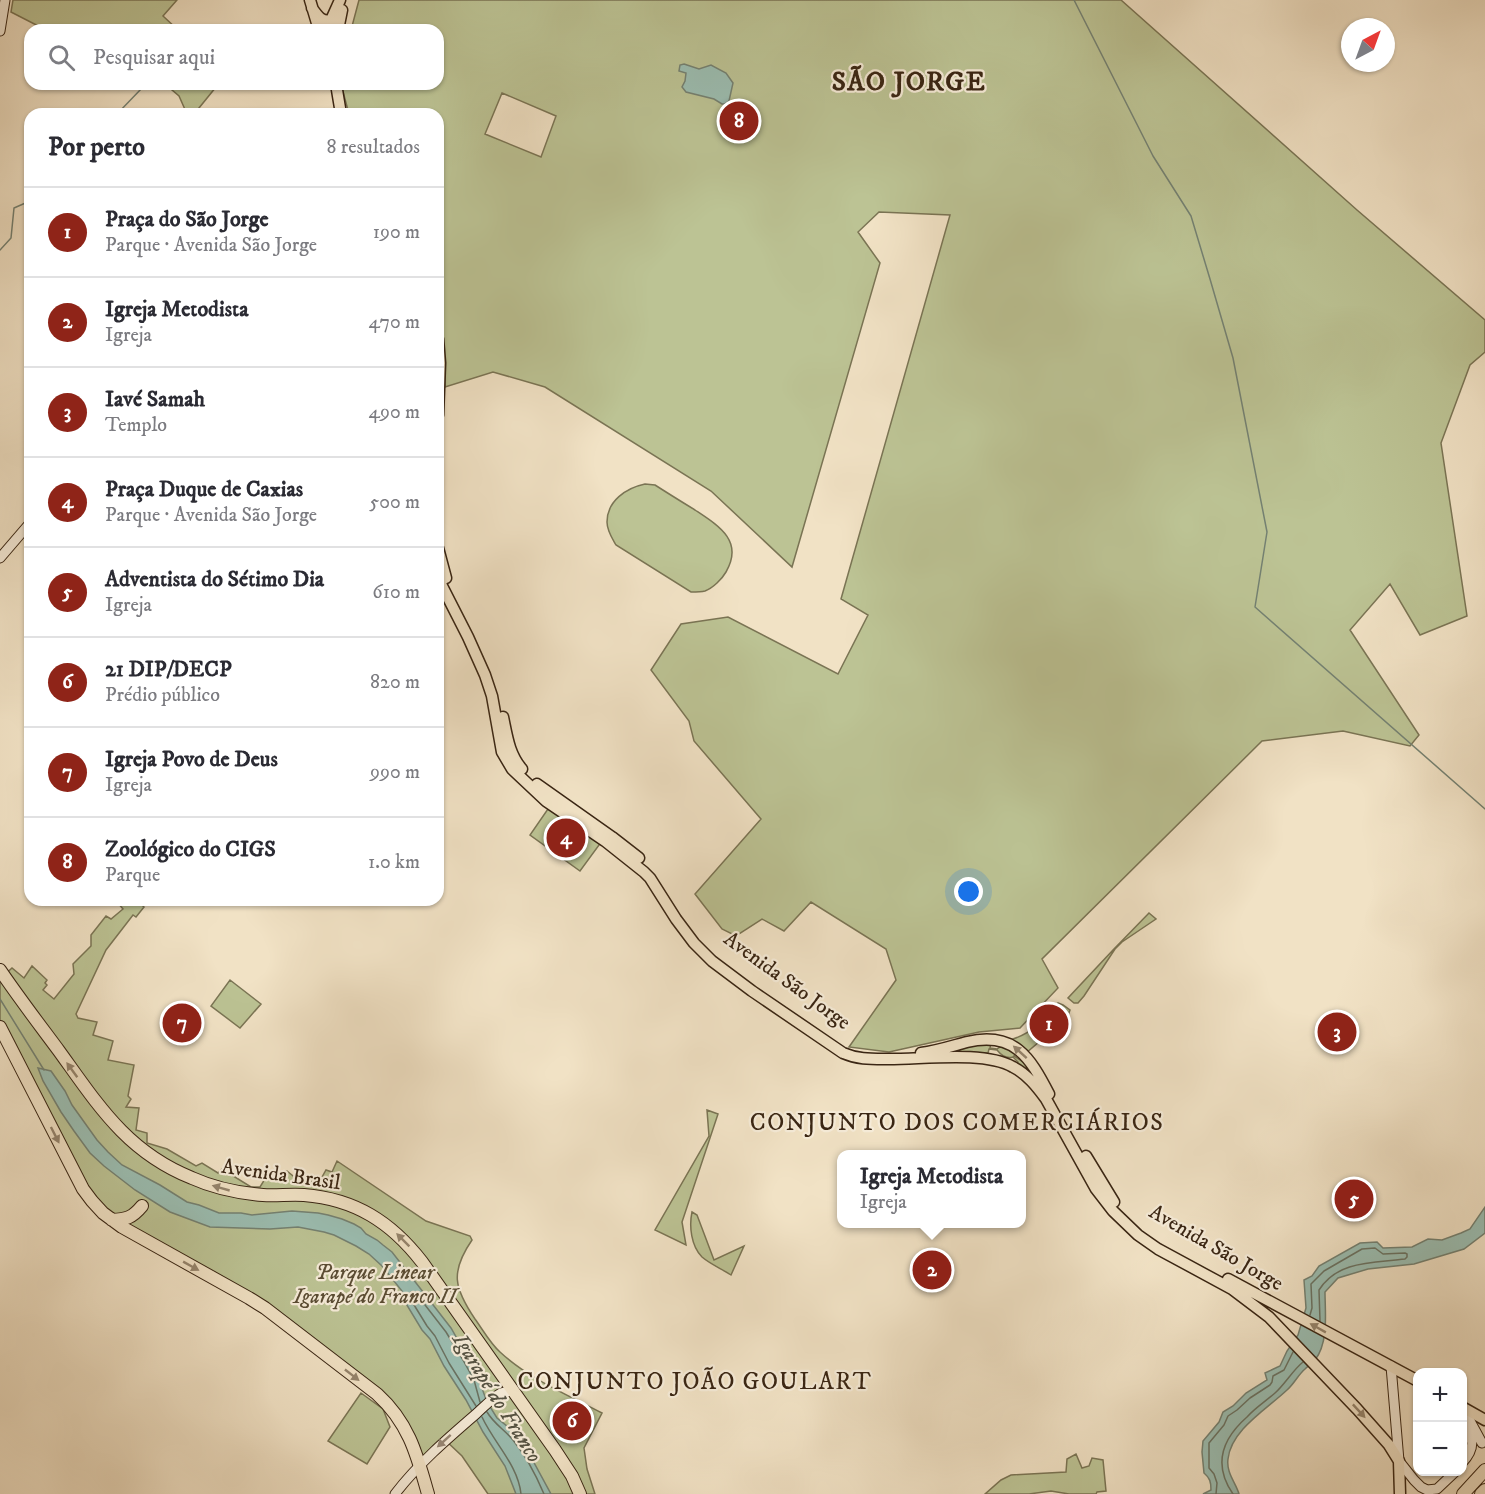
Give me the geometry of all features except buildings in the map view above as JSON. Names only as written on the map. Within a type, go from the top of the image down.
[{"type":"highway","name":"Avenida Brasil","points":[[0,970],[114,1125],[156,1159],[174,1170],[216,1187],[264,1195],[303,1195],[326,1198],[365,1211],[383,1221],[409,1245],[422,1262],[564,1463],[580,1494]]},
{"type":"highway","points":[[0,1027],[74,1173],[92,1201],[112,1220],[130,1232],[265,1308],[378,1394],[389,1404],[405,1427],[420,1465],[428,1494]]},
{"type":"highway","points":[[112,1220],[130,1218],[142,1206]]},
{"type":"highway","points":[[1461,1491],[1485,1470]]},
{"type":"highway","points":[[1481,1494],[1485,1490]]},
{"type":"main road","points":[[311,4],[318,16],[327,21],[334,16],[340,0]]},
{"type":"main road","points":[[339,24],[345,0]]},
{"type":"main road","points":[[311,4],[317,24]]},
{"type":"main road","points":[[331,90],[333,108]]},
{"type":"main road","points":[[337,90],[340,108]]},
{"type":"main road","name":"Avenida São Jorge","points":[[444,570],[449,586],[490,670],[499,699],[509,748],[518,765],[533,781],[644,862],[709,950],[835,1042],[857,1052],[898,1054],[931,1052],[979,1040],[1012,1044],[1033,1064],[1109,1196],[1136,1225],[1166,1246],[1413,1378]]},
{"type":"main road","name":"Avenida São Jorge","points":[[444,590],[485,675],[494,705],[502,752],[512,769],[546,801],[605,841],[645,872],[694,943],[712,961],[816,1035],[852,1057],[899,1060],[972,1057],[1012,1066],[1037,1087],[1046,1099],[1100,1194],[1113,1211],[1130,1228],[1158,1249],[1218,1281],[1244,1297],[1269,1317],[1382,1437],[1399,1461]]},
{"type":"main road","points":[[1467,1410],[1485,1420]]},
{"type":"main road","points":[[1399,1461],[1401,1492]]},
{"type":"street","points":[[0,31],[5,0]]},
{"type":"street","points":[[0,558],[24,530]]},
{"type":"street","points":[[1391,1366],[1399,1461],[1414,1480],[1427,1490],[1437,1489],[1451,1476]]},
{"type":"street","points":[[395,1494],[439,1446],[470,1419],[506,1391],[515,1392]]},
{"type":"street","points":[[1467,1417],[1482,1443]]},
{"type":"street","points":[[1467,1428],[1473,1444],[1467,1458]]},
{"type":"green space","points":[[13,0],[177,0],[163,16],[172,24],[34,24],[11,12]]},
{"type":"green space","points":[[359,0],[1121,0],[1357,210],[1485,320],[1485,352],[1470,365],[1441,443],[1467,616],[1420,635],[1390,584],[1350,630],[1419,735],[1410,746],[1343,731],[1262,741],[1042,959],[1058,988],[1020,1028],[979,1032],[889,1052],[849,1047],[896,980],[886,949],[811,902],[784,931],[762,919],[736,936],[722,929],[695,894],[761,819],[694,741],[689,721],[651,670],[681,624],[728,617],[838,674],[868,615],[841,599],[950,215],[879,212],[858,232],[880,263],[792,567],[711,491],[545,387],[493,372],[445,387],[444,108],[347,108],[343,90],[444,90],[444,24],[353,24]],"holes":[[[502,93],[556,116],[541,157],[485,134]]]},
{"type":"green space","points":[[172,90],[214,90],[199,108],[184,108],[179,96]]},
{"type":"green space","points":[[645,484],[655,485],[695,510],[726,535],[732,551],[731,561],[724,575],[711,588],[691,592],[616,545],[607,525],[610,508],[625,492]]},
{"type":"green space","points":[[550,806],[602,841],[580,871],[530,835]]},
{"type":"green space","name":"Parque Linear Igarapé do Franco II","points":[[120,906],[144,907],[136,917],[133,915],[106,950],[76,1014],[78,1018],[97,1022],[93,1035],[113,1041],[108,1060],[134,1065],[128,1096],[131,1099],[126,1107],[139,1108],[136,1130],[147,1133],[147,1143],[167,1149],[196,1166],[202,1163],[218,1173],[222,1169],[251,1187],[260,1187],[268,1174],[276,1178],[273,1173],[287,1171],[309,1186],[315,1176],[322,1177],[326,1170],[332,1172],[337,1161],[426,1221],[470,1236],[472,1240],[460,1261],[457,1280],[468,1308],[490,1341],[511,1362],[523,1370],[602,1413],[584,1448],[587,1469],[595,1494],[488,1494],[462,1456],[444,1439],[421,1460],[364,1379],[105,1208],[78,1176],[0,1024],[0,979],[12,968],[24,978],[32,966],[47,980],[45,983],[47,985],[43,990],[54,999],[74,974],[73,964],[91,946],[91,935],[106,916],[111,919],[123,909]]},
{"type":"green space","points":[[1149,913],[1156,919],[1115,949],[1078,1003],[1068,998],[1113,950]]},
{"type":"green space","points":[[230,980],[261,1004],[240,1028],[211,1006]]},
{"type":"green space","points":[[1058,1003],[1070,1010],[1067,1018],[1026,1053],[1010,1040],[1037,1026]]},
{"type":"green space","points":[[991,1042],[990,1048],[997,1049],[1003,1045],[1016,1052],[1014,1056],[1025,1063],[1040,1085],[1016,1065],[1018,1062],[1013,1057],[1004,1056],[997,1050],[989,1049],[988,1053],[942,1052]]},
{"type":"green space","points":[[707,1110],[718,1114],[682,1222],[686,1245],[655,1230],[709,1136]]},
{"type":"green space","points":[[692,1212],[697,1215],[714,1260],[744,1246],[731,1275],[705,1260],[698,1252],[692,1236]]},
{"type":"green space","points":[[361,1393],[383,1409],[390,1427],[367,1464],[328,1441]]},
{"type":"green space","points":[[1076,1454],[1082,1468],[1089,1466],[1092,1458],[1103,1460],[1106,1491],[1096,1494],[1051,1491],[1029,1494],[985,1494],[1001,1480],[1011,1475],[1066,1472],[1067,1459]]},
{"type":"water","points":[[684,64],[699,69],[711,65],[726,73],[733,83],[729,101],[722,104],[714,99],[686,92],[682,87],[686,73],[679,71],[680,65]]},
{"type":"water","points":[[38,1068],[51,1071],[97,1140],[122,1165],[187,1202],[219,1213],[252,1215],[292,1211],[328,1215],[361,1228],[392,1252],[451,1328],[476,1372],[487,1402],[497,1418],[513,1431],[526,1448],[551,1494],[516,1494],[505,1466],[430,1339],[405,1302],[402,1291],[369,1254],[324,1232],[298,1227],[270,1229],[210,1227],[170,1212],[135,1190],[90,1153],[61,1112]]},
{"type":"water","points":[[1485,1207],[1485,1233],[1464,1249],[1414,1264],[1368,1269],[1338,1278],[1325,1292],[1324,1336],[1315,1360],[1289,1388],[1243,1429],[1231,1448],[1228,1469],[1239,1494],[1203,1494],[1211,1490],[1210,1480],[1204,1473],[1203,1441],[1219,1422],[1223,1412],[1246,1393],[1267,1380],[1265,1373],[1280,1366],[1298,1335],[1306,1308],[1304,1280],[1312,1276],[1319,1266],[1360,1243],[1377,1242],[1383,1248],[1412,1247],[1428,1239],[1442,1240],[1461,1233],[1470,1229]]},
{"type":"waterway","points":[[1074,0],[1153,156],[1191,216],[1210,279],[1233,358],[1267,532],[1255,607],[1485,809]]},
{"type":"waterway","points":[[123,108],[140,90]]},
{"type":"waterway","points":[[0,250],[11,238],[14,208],[24,204]]},
{"type":"waterway","name":"Igarapé do Franco","points":[[0,999],[44,1070]]},
{"type":"place","name":"Zoológico do CIGS","points":[[739,121]]},
{"type":"place","name":"Praça Duque de Caxias","points":[[566,838]]},
{"type":"place","name":"Igreja Povo de Deus","points":[[182,1023]]},
{"type":"place","name":"Praça do São Jorge","points":[[1049,1024]]},
{"type":"place","name":"Iavé Samah","points":[[1337,1032]]},
{"type":"place","name":"Adventista do Sétimo Dia","points":[[1354,1199]]},
{"type":"place","name":"Igreja Metodista","points":[[932,1270]]},
{"type":"place","name":"21 DIP/DECP","points":[[572,1421]]},
{"type":"district","name":"SÃO JORGE","points":[[909,82]]},
{"type":"district","name":"CONJUNTO DOS COMERCIÁRIOS","points":[[957,1123]]},
{"type":"district","name":"CONJUNTO JOÃO GOULART","points":[[695,1382]]}]
